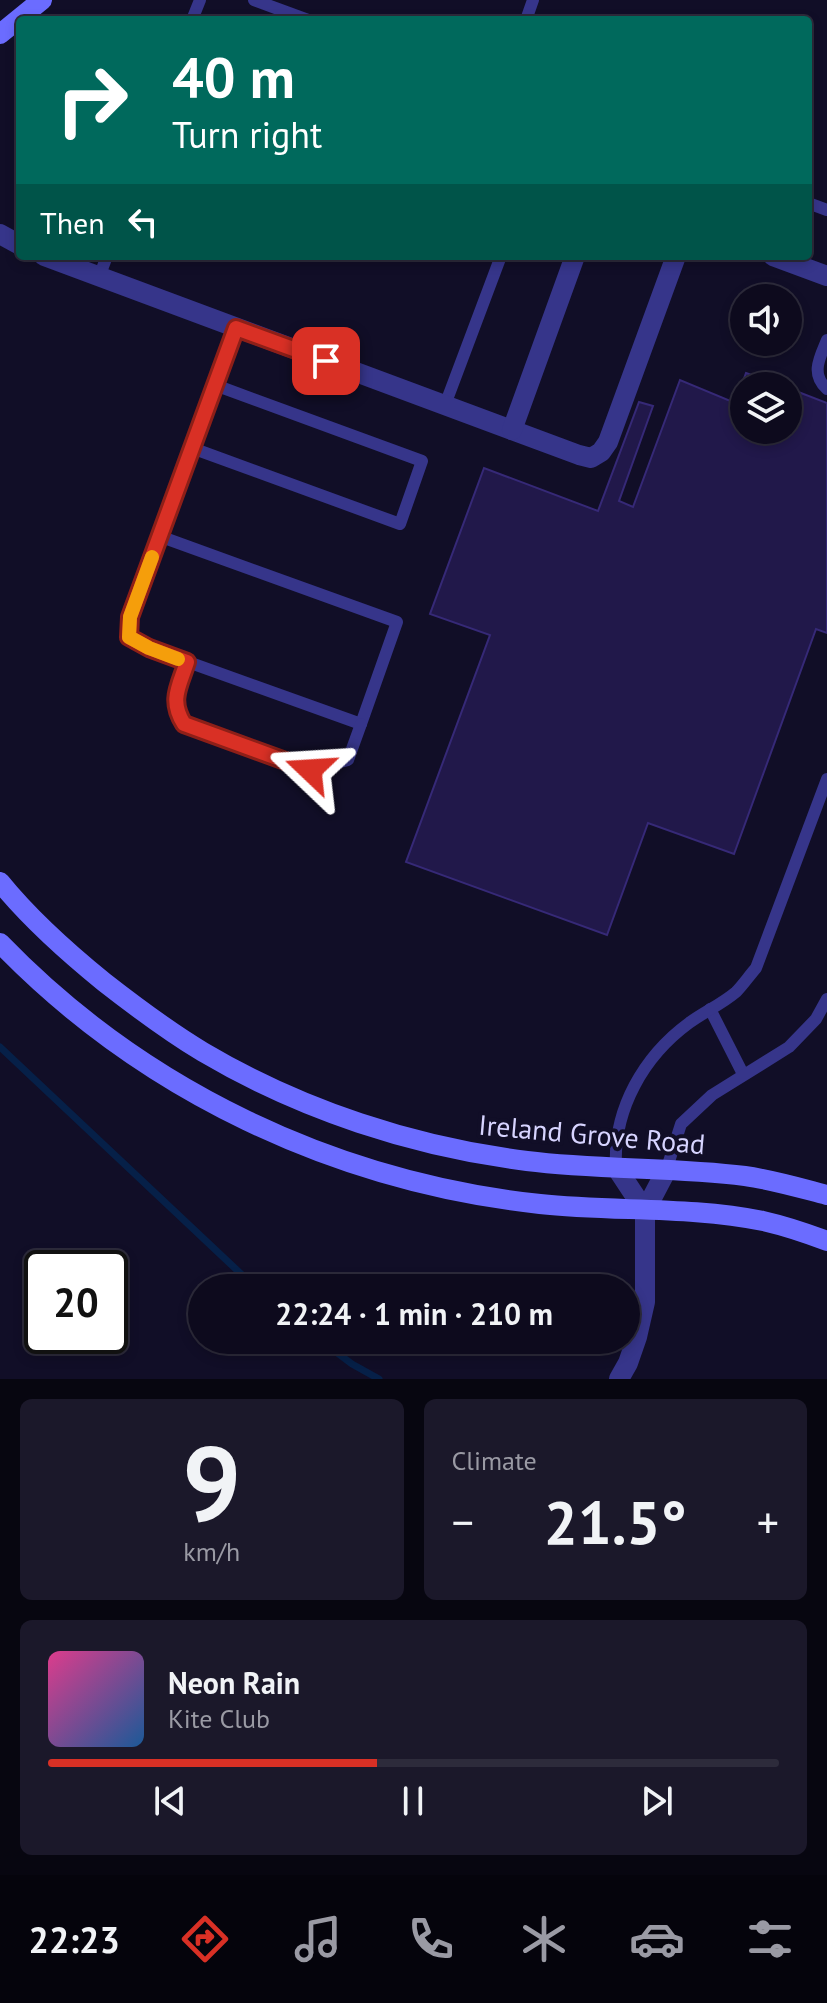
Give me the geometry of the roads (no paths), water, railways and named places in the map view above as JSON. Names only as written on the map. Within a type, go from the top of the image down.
[{"type":"main road","points":[[22,16],[42,0]]},
{"type":"main road","points":[[0,34],[16,21]]},
{"type":"main road","name":"Ireland Grove Road","points":[[0,882],[82,964],[140,1010],[205,1054],[272,1088],[347,1118],[386,1132],[453,1149],[527,1161],[707,1172],[782,1183],[827,1195]]},
{"type":"main road","points":[[0,943],[52,993],[170,1080],[273,1133],[372,1171],[439,1188],[542,1205],[703,1214],[762,1221],[827,1241]]},
{"type":"street","points":[[54,260],[591,458],[601,452],[608,442],[675,260]]},
{"type":"street","points":[[512,430],[574,260]]},
{"type":"street","points":[[784,260],[827,276]]},
{"type":"street","points":[[616,1167],[645,1211]]},
{"type":"street","points":[[619,1379],[637,1337],[645,1302],[645,1211],[666,1171]]},
{"type":"lane","points":[[254,0],[297,16]]},
{"type":"lane","points":[[99,277],[105,260]]},
{"type":"lane","points":[[445,405],[499,260]]},
{"type":"lane","points":[[236,328],[130,617],[129,637],[149,648],[361,724]]},
{"type":"lane","points":[[827,340],[816,374],[827,389]]},
{"type":"lane","points":[[192,448],[400,524],[422,461],[215,385]]},
{"type":"lane","points":[[159,536],[397,622],[348,760],[310,770],[184,724],[176,712],[176,696],[187,662]]},
{"type":"lane","points":[[616,1167],[615,1146],[627,1100],[647,1063],[687,1024],[736,992],[756,968],[827,779]]},
{"type":"lane","points":[[666,1171],[681,1124],[712,1095],[789,1047],[816,1019],[827,999]]},
{"type":"lane","points":[[710,1009],[743,1074]]},
{"type":"waterway","points":[[0,1047],[241,1274]]},
{"type":"waterway","points":[[339,1354],[379,1379]]}]
